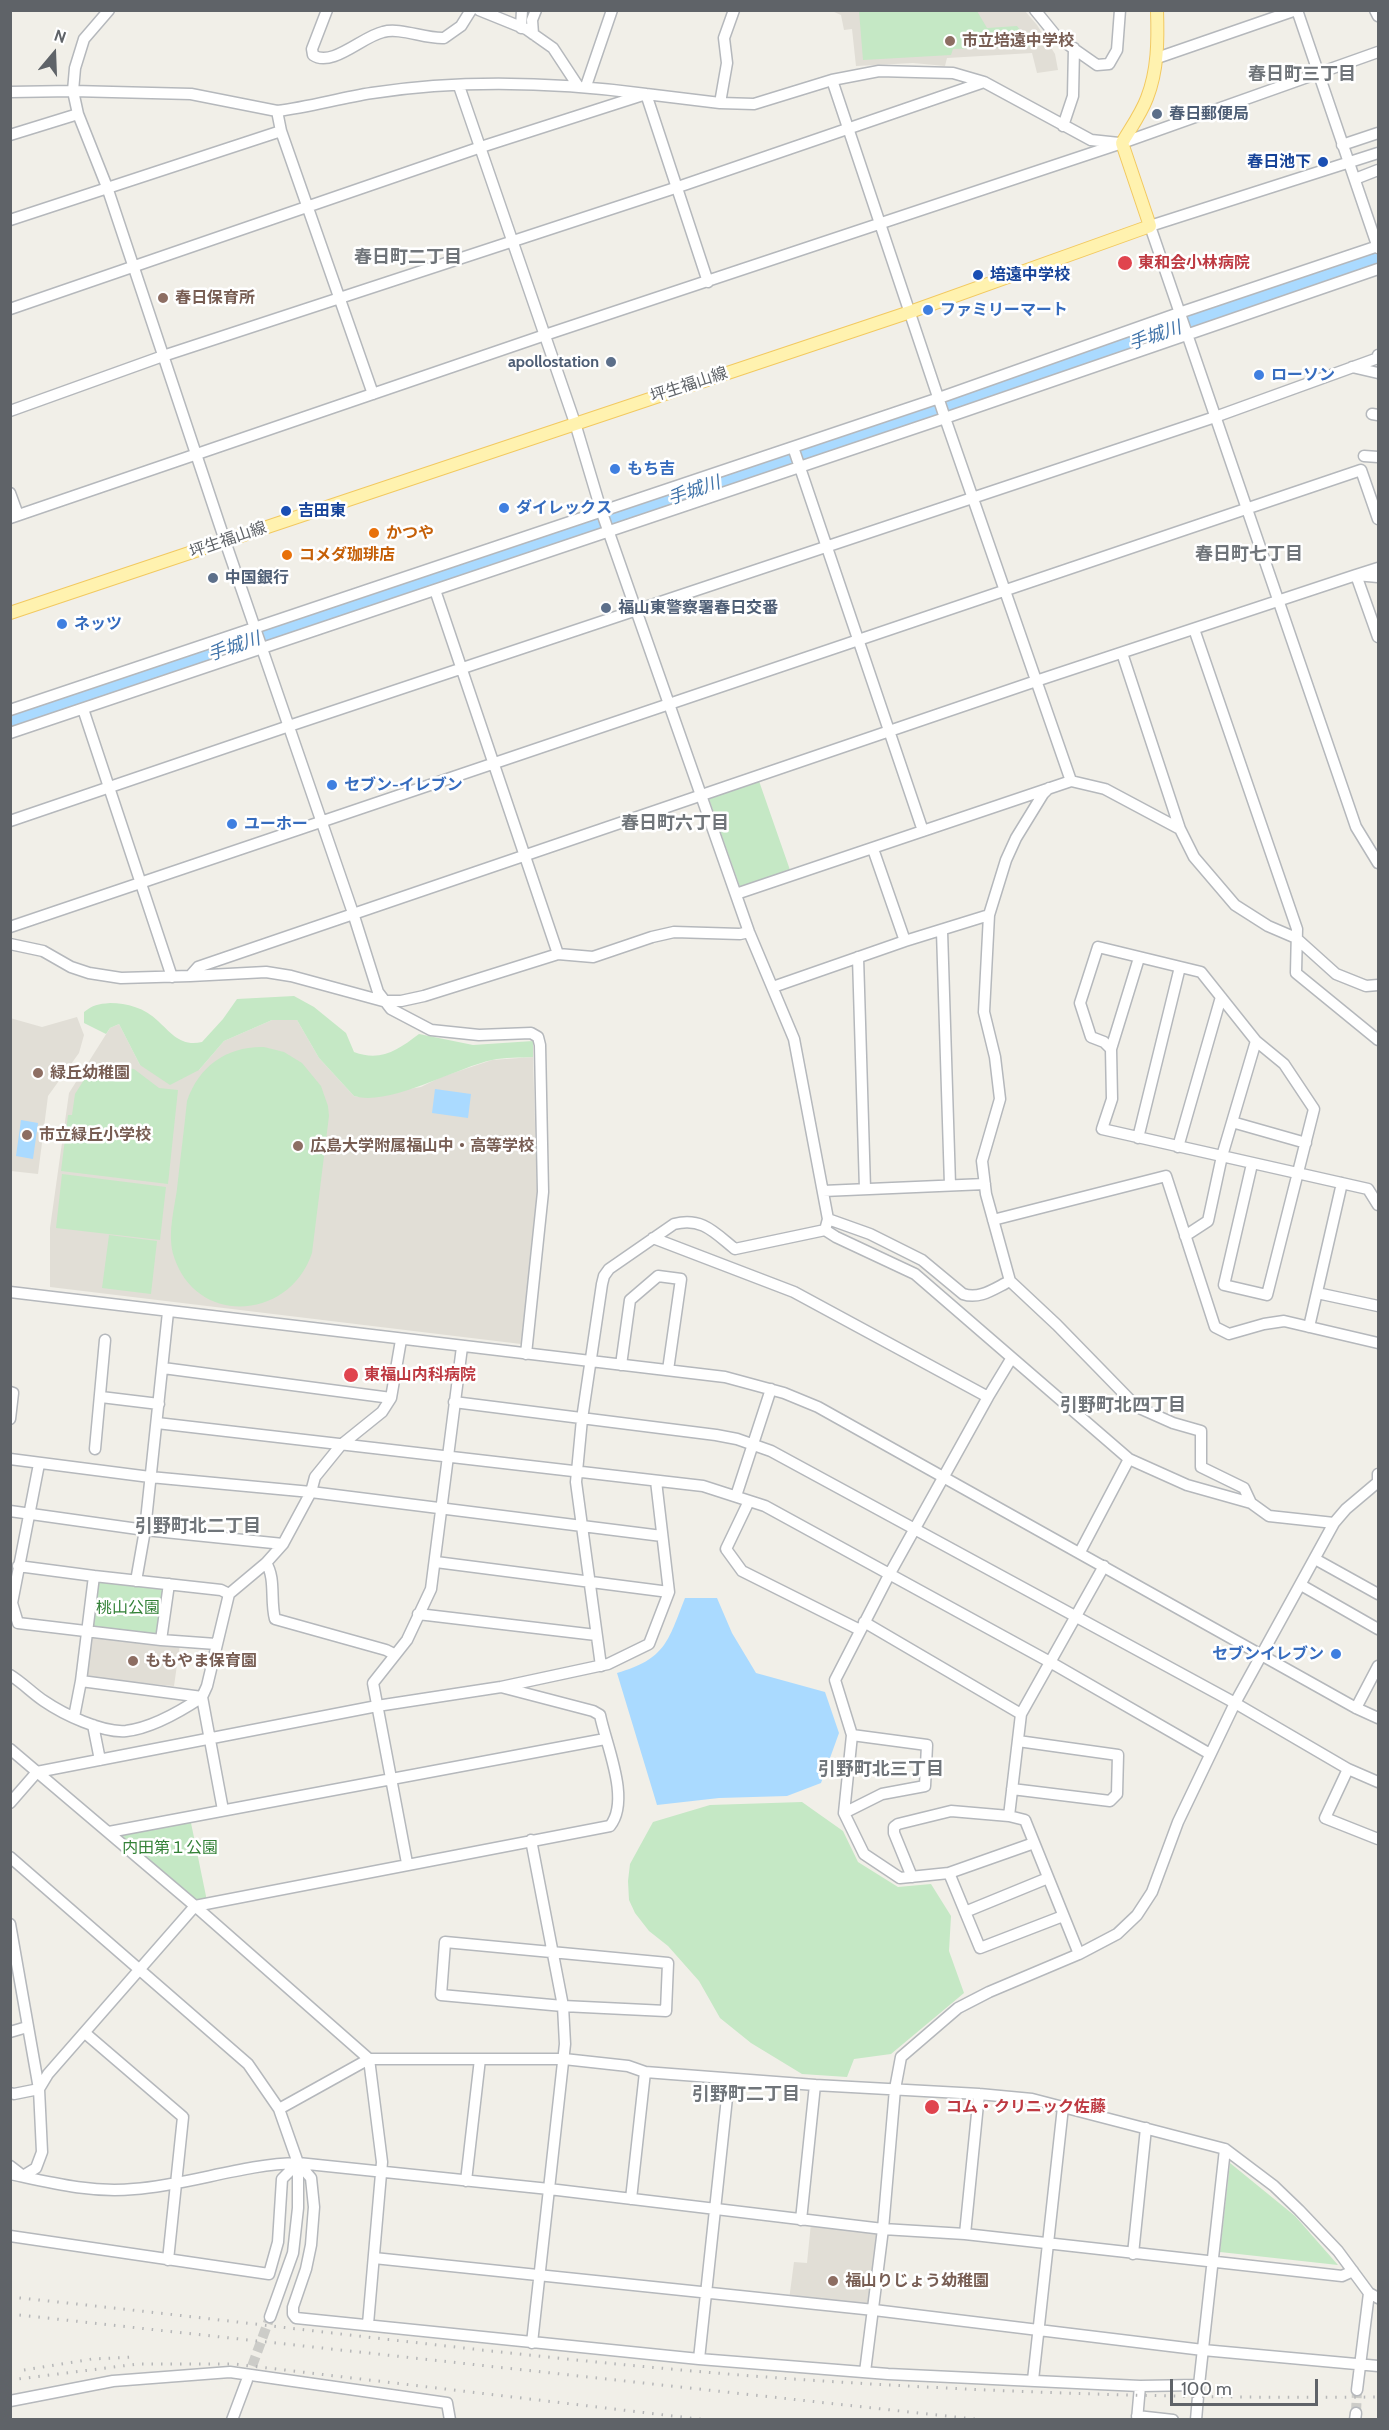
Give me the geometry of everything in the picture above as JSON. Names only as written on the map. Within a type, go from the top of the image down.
[{"type":"main road","points":[[1150,226],[1122,144],[1147,99],[1157,58],[1157,10]]},
{"type":"main road","name":"坪生福山線","points":[[10,613],[910,312],[1150,226]]},
{"type":"street","points":[[109,10],[84,39],[75,68],[73,91],[78,114],[107,187],[132,267],[257,629],[378,992],[391,1009],[431,1030],[479,1035],[531,1032],[538,1037],[543,1192],[526,1354]]},
{"type":"street","points":[[327,10],[312,49],[313,56],[318,58],[333,57],[382,32],[444,38],[461,26],[471,10]]},
{"type":"street","points":[[479,10],[521,27],[553,48],[582,86]]},
{"type":"street","points":[[521,27],[522,10]]},
{"type":"street","points":[[533,34],[532,21],[536,10]]},
{"type":"street","points":[[582,86],[612,10]]},
{"type":"street","points":[[1035,10],[1057,37],[1097,65],[1109,64],[1118,50],[1120,10]]},
{"type":"street","points":[[10,711],[939,399],[1378,247],[1297,10],[1157,58]]},
{"type":"street","points":[[1375,10],[1378,16]]},
{"type":"street","points":[[720,103],[727,63],[724,38],[732,11]]},
{"type":"street","points":[[1063,126],[1073,96],[1074,48]]},
{"type":"street","points":[[10,493],[14,517],[195,453],[545,335],[1122,144],[1378,52]]},
{"type":"street","points":[[10,92],[191,94],[277,111],[373,93],[530,83],[582,86],[720,103],[754,104],[832,80],[879,71],[909,71],[953,74],[984,82],[1018,98],[1063,126],[1091,140],[1122,144]]},
{"type":"street","points":[[832,80],[944,416],[1071,781]]},
{"type":"street","points":[[10,411],[163,356],[678,188],[984,82]]},
{"type":"street","points":[[459,86],[575,423],[602,512],[701,796],[749,932],[794,1039],[823,1191],[826,1224],[836,1237],[915,1274],[1129,1459],[1187,1485],[1251,1503],[1269,1516],[1334,1523]]},
{"type":"street","points":[[10,309],[481,147],[646,94]]},
{"type":"street","points":[[646,94],[708,282]]},
{"type":"street","points":[[277,111],[281,131],[373,394]]},
{"type":"street","points":[[10,135],[78,114]]},
{"type":"street","points":[[10,220],[281,131]]},
{"type":"street","points":[[1342,145],[1378,133]]},
{"type":"street","points":[[1378,153],[1150,226],[1356,827],[1378,863]]},
{"type":"street","points":[[1355,179],[1378,170]]},
{"type":"street","points":[[10,733],[262,645],[435,590],[1186,332],[1378,269]]},
{"type":"street","points":[[10,821],[1215,417],[1378,358],[1378,355]]},
{"type":"street","points":[[1352,367],[1378,373]]},
{"type":"street","points":[[794,448],[923,831]]},
{"type":"street","points":[[1364,456],[1378,457]]},
{"type":"street","points":[[10,927],[1361,470],[1378,519]]},
{"type":"street","points":[[190,976],[198,967],[353,913],[1036,681],[1378,568]]},
{"type":"street","points":[[1356,575],[1378,577]]},
{"type":"street","points":[[1356,575],[1378,637]]},
{"type":"street","points":[[435,590],[558,954]]},
{"type":"street","points":[[1194,629],[1297,929],[1296,973],[1378,1040]]},
{"type":"street","points":[[1122,653],[1180,829],[1194,857],[1235,905],[1268,926],[1296,938],[1336,974],[1366,986],[1378,985]]},
{"type":"street","points":[[83,708],[172,977]]},
{"type":"street","points":[[736,894],[1071,781],[1105,789],[1180,829]]},
{"type":"street","points":[[1049,788],[1016,838],[1003,869],[990,915],[984,1012],[1000,1099],[982,1161],[993,1220],[1010,1281],[1057,1325],[1137,1407],[1173,1423],[1201,1431],[1201,1467],[1244,1488],[1251,1503]]},
{"type":"street","points":[[873,849],[905,941]]},
{"type":"street","points":[[773,987],[905,941],[990,915]]},
{"type":"street","points":[[942,931],[950,1185]]},
{"type":"street","points":[[10,944],[43,951],[71,967],[89,973],[121,978],[266,972],[291,976],[383,1001],[401,1001],[424,996],[558,954],[593,957],[652,936],[674,932],[740,934],[749,932]]},
{"type":"street","points":[[1111,1049],[1104,1042],[1091,1037],[1080,1003],[1098,947],[1201,972],[1256,1041],[1284,1064],[1314,1110],[1267,1295],[1224,1285],[1252,1164]]},
{"type":"street","points":[[858,957],[865,1189]]},
{"type":"street","points":[[1139,958],[1111,1049],[1112,1099],[1102,1129],[1368,1189],[1378,1204]]},
{"type":"street","points":[[1138,1137],[1180,968]]},
{"type":"street","points":[[1179,1147],[1221,997]]},
{"type":"street","points":[[1185,1236],[1208,1221],[1222,1156],[1256,1041]]},
{"type":"street","points":[[1232,1122],[1306,1143]]},
{"type":"street","points":[[993,1220],[1166,1176],[1215,1327],[1228,1334],[1284,1321],[1378,1342]]},
{"type":"street","points":[[1310,1327],[1342,1183]]},
{"type":"street","points":[[823,1191],[985,1184]]},
{"type":"street","points":[[601,1666],[576,1473],[590,1361],[604,1276],[609,1269],[674,1224],[693,1221],[710,1229],[735,1249],[826,1224],[870,1234],[922,1260],[963,1294],[975,1297],[1010,1281]]},
{"type":"street","points":[[653,1239],[794,1292],[987,1397]]},
{"type":"street","points":[[621,1365],[630,1300],[658,1276],[681,1279],[668,1370]]},
{"type":"street","points":[[10,1292],[725,1377],[771,1389],[818,1407],[1356,1708],[1378,1718]]},
{"type":"street","points":[[1317,1293],[1378,1306]]},
{"type":"street","points":[[136,1581],[145,1530],[168,1312]]},
{"type":"street","points":[[95,1449],[105,1340]]},
{"type":"street","points":[[10,1676],[21,1681],[43,1701],[74,1717],[93,1725],[125,1731],[175,1715],[202,1696],[207,1686],[229,1594],[266,1563],[283,1544],[311,1492],[315,1477],[341,1445],[382,1412],[391,1398],[401,1340]]},
{"type":"street","points":[[407,1863],[373,1683],[407,1640],[431,1589],[443,1510],[462,1347]]},
{"type":"street","points":[[1011,1359],[987,1397],[889,1575],[835,1680],[852,1735],[844,1813],[864,1854],[900,1878],[949,1873],[1034,1843]]},
{"type":"street","points":[[163,1368],[391,1398]]},
{"type":"street","points":[[736,1496],[771,1389]]},
{"type":"street","points":[[10,1392],[13,1393],[10,1419]]},
{"type":"street","points":[[101,1397],[159,1404]]},
{"type":"street","points":[[454,1402],[716,1435],[754,1444],[791,1460],[1234,1703],[1348,1769],[1378,1782]]},
{"type":"street","points":[[157,1423],[703,1486],[736,1496],[765,1506],[1050,1662],[1210,1754]]},
{"type":"street","points":[[10,1459],[150,1477],[311,1492],[662,1536]]},
{"type":"street","points":[[1080,1552],[1129,1459]]},
{"type":"street","points":[[39,1464],[12,1603],[18,1623],[160,1640],[216,1644]]},
{"type":"street","points":[[866,2372],[883,2229],[895,2089],[901,2057],[958,2008],[989,1992],[1079,1954],[1117,1934],[1142,1907],[1152,1892],[1178,1822],[1234,1703],[1334,1523],[1346,1509],[1378,1482],[1378,1474]]},
{"type":"street","points":[[10,1803],[37,1772],[377,1706],[501,1687],[601,1666],[649,1644],[669,1592],[656,1481]]},
{"type":"street","points":[[749,1501],[726,1549],[742,1571],[862,1626],[1021,1714]]},
{"type":"street","points":[[10,1511],[145,1530],[283,1544]]},
{"type":"street","points":[[1315,1559],[1378,1594]]},
{"type":"street","points":[[436,1562],[669,1592]]},
{"type":"street","points":[[266,1563],[270,1570],[275,1619],[394,1654]]},
{"type":"street","points":[[18,1566],[221,1590],[229,1594]]},
{"type":"street","points":[[1009,1816],[1021,1714],[1104,1566]]},
{"type":"street","points":[[74,1717],[81,1681],[94,1576]]},
{"type":"street","points":[[160,1640],[168,1584]]},
{"type":"street","points":[[1301,1585],[1378,1629]]},
{"type":"street","points":[[418,1614],[596,1635]]},
{"type":"street","points":[[1356,1708],[1378,1666]]},
{"type":"street","points":[[81,1681],[202,1696]]},
{"type":"street","points":[[10,2093],[39,2089],[48,2074],[195,1906],[407,1863],[610,1826],[618,1810],[618,1785],[604,1739],[600,1715],[593,1711],[501,1687]]},
{"type":"street","points":[[202,1696],[223,1810]]},
{"type":"street","points":[[93,1725],[100,1760]]},
{"type":"street","points":[[844,1813],[882,1794],[925,1786],[927,1745],[852,1735]]},
{"type":"street","points":[[109,1832],[604,1739]]},
{"type":"street","points":[[1012,1790],[1110,1801],[1117,1794],[1118,1755],[1018,1741]]},
{"type":"street","points":[[10,1749],[195,1906],[369,2059],[382,2171],[368,2324]]},
{"type":"street","points":[[1348,1769],[1325,1818],[1378,1839]]},
{"type":"street","points":[[912,1876],[894,1833],[894,1827],[898,1824],[951,1811],[1009,1816],[1025,1820],[1079,1954]]},
{"type":"street","points":[[531,1840],[563,2006],[564,2059],[532,2343]]},
{"type":"street","points":[[10,1857],[248,2064],[279,2109],[298,2163],[298,2208],[293,2253],[270,2318]]},
{"type":"street","points":[[949,1873],[980,1948],[1063,1916]]},
{"type":"street","points":[[965,1912],[1048,1878]]},
{"type":"street","points":[[10,1924],[39,2089],[42,2152],[36,2168],[23,2176]]},
{"type":"street","points":[[444,1942],[551,1952],[668,1963],[666,2011],[563,2006],[441,1995],[444,1942]]},
{"type":"street","points":[[10,2032],[27,2027]]},
{"type":"street","points":[[85,2033],[183,2117],[168,2260]]},
{"type":"street","points":[[279,2109],[369,2059],[564,2059],[617,2064],[645,2072],[1032,2099],[1146,2128],[1225,2149],[1274,2186],[1338,2251],[1374,2296],[1357,2390]]},
{"type":"street","points":[[466,2181],[480,2059]]},
{"type":"street","points":[[631,2199],[645,2072]]},
{"type":"street","points":[[699,2359],[729,2079]]},
{"type":"street","points":[[801,2220],[815,2085]]},
{"type":"street","points":[[965,2234],[980,2094]]},
{"type":"street","points":[[1033,2380],[1063,2107]]},
{"type":"street","points":[[1133,2254],[1146,2128]]},
{"type":"street","points":[[1196,2420],[1225,2149]]},
{"type":"street","points":[[10,2174],[76,2189],[133,2190],[176,2184],[277,2163],[298,2163],[549,2189],[883,2229],[965,2234],[1342,2276],[1353,2271]]},
{"type":"street","points":[[10,2235],[269,2274],[278,2242],[282,2179],[298,2163]]},
{"type":"street","points":[[298,2163],[311,2178],[314,2207],[311,2245],[292,2314],[296,2318],[699,2359],[866,2372],[1140,2386],[1199,2385]]},
{"type":"street","points":[[10,2166],[23,2176]]},
{"type":"street","points":[[374,2258],[874,2310],[1203,2349],[1378,2366]]},
{"type":"street","points":[[10,2401],[113,2381],[230,2372],[447,2403],[450,2420]]},
{"type":"street","points":[[232,2420],[247,2380]]},
{"type":"street","points":[[1140,2386],[1137,2418],[1173,2420]]},
{"type":"shaded area","name":"市立培遠中学校","points":[[832,11],[1025,11],[1037,25],[1055,54],[1058,70],[1037,73],[1032,53],[947,58],[945,66],[913,63],[856,66],[852,29],[844,30],[841,15]]},
{"type":"shaded area","name":"緑丘幼稚園","points":[[77,1017],[84,1035],[79,1053],[48,1096],[38,1174],[11,1171],[10,1018],[42,1027]]},
{"type":"shaded area","name":"広島大学附属福山中・高等学校","points":[[272,1020],[297,1020],[319,1058],[354,1096],[358,1097],[421,1087],[441,1077],[492,1060],[533,1057],[537,1194],[521,1344],[50,1287],[50,1228],[69,1093],[110,1028],[119,1024],[140,1065],[199,1070],[224,1041]]},
{"type":"shaded area","name":"ももやま保育園","points":[[91,1634],[180,1644],[174,1686],[86,1678]]},
{"type":"shaded area","name":"福山りじょう幼稚園","points":[[811,2223],[881,2231],[872,2308],[789,2300],[794,2262],[807,2263]]},
{"type":"green space","name":"市立培遠中学校","points":[[859,11],[977,11],[987,28],[1017,26],[1033,46],[953,49],[951,55],[863,60]]},
{"type":"green space","points":[[759,781],[790,870],[740,887],[709,799]]},
{"type":"green space","points":[[294,996],[314,1007],[346,1033],[354,1052],[364,1055],[389,1053],[419,1034],[473,1045],[533,1041],[533,1057],[492,1060],[403,1092],[368,1098],[354,1096],[319,1058],[297,1020],[272,1020],[224,1041],[199,1070],[170,1085],[140,1065],[119,1024],[110,1028],[106,1034],[84,1023],[84,1012],[93,1006],[110,1003],[123,1004],[136,1007],[153,1016],[182,1041],[195,1043],[202,1042],[237,999]]},
{"type":"green space","points":[[264,1047],[284,1052],[302,1063],[321,1086],[328,1106],[329,1116],[312,1253],[301,1275],[284,1292],[265,1302],[243,1306],[222,1304],[202,1295],[186,1280],[172,1249],[172,1223],[187,1101],[199,1078],[216,1060],[238,1050]]},
{"type":"green space","points":[[94,1064],[134,1069],[159,1088],[178,1090],[168,1184],[61,1171],[68,1115],[72,1115],[75,1094]]},
{"type":"green space","points":[[62,1174],[166,1187],[160,1240],[56,1228]]},
{"type":"green space","points":[[109,1235],[157,1241],[151,1294],[102,1288]]},
{"type":"green space","name":"桃山公園","points":[[95,1577],[167,1585],[160,1639],[88,1631]]},
{"type":"green space","points":[[802,1802],[843,1831],[858,1862],[898,1887],[931,1884],[951,1916],[949,1951],[964,1993],[891,2054],[854,2059],[847,2077],[802,2074],[751,2043],[720,2018],[699,1981],[668,1946],[649,1931],[635,1913],[629,1900],[630,1864],[653,1822],[710,1805]]},
{"type":"green space","name":"内田第１公園","points":[[190,1818],[207,1901],[195,1904],[113,1833]]},
{"type":"green space","points":[[1230,2163],[1295,2216],[1338,2265],[1220,2252]]},
{"type":"water","points":[[435,1089],[471,1094],[468,1118],[432,1113]]},
{"type":"water","points":[[21,1120],[38,1123],[33,1159],[16,1156]]},
{"type":"water","points":[[685,1598],[717,1598],[732,1633],[756,1673],[825,1692],[839,1733],[821,1783],[787,1796],[719,1798],[657,1805],[617,1673],[633,1668],[656,1654],[669,1637]]},
{"type":"waterway","name":"手城川","points":[[10,722],[937,411],[1203,318],[1378,260]]},
{"type":"tunnel","points":[[247,2380],[270,2317]]},
{"type":"tunnel","points":[[1356,2413],[1357,2390]]},
{"type":"railway","points":[[10,2297],[490,2351],[779,2378],[1079,2394],[1378,2397]]},
{"type":"railway","points":[[10,2314],[983,2420]]},
{"type":"railway","points":[[24,2370],[92,2359],[134,2357]]},
{"type":"railway","points":[[10,2380],[138,2364],[234,2364],[707,2420]]},
{"type":"place","name":"市立培遠中学校","points":[[950,41]]},
{"type":"place","name":"春日郵便局","points":[[1157,114]]},
{"type":"place","name":"春日池下","points":[[1323,162]]},
{"type":"place","name":"東和会小林病院","points":[[1125,263]]},
{"type":"place","name":"培遠中学校","points":[[978,275]]},
{"type":"place","name":"春日保育所","points":[[163,298]]},
{"type":"place","name":"ファミリーマート","points":[[928,310]]},
{"type":"place","name":"apollostation","points":[[611,362]]},
{"type":"place","name":"ローソン","points":[[1259,375]]},
{"type":"place","name":"もち吉","points":[[615,469]]},
{"type":"place","name":"ダイレックス","points":[[504,508]]},
{"type":"place","name":"吉田東","points":[[286,511]]},
{"type":"place","name":"かつや","points":[[374,533]]},
{"type":"place","name":"コメダ珈琲店","points":[[287,555]]},
{"type":"place","name":"中国銀行","points":[[213,578]]},
{"type":"place","name":"福山東警察署春日交番","points":[[606,608]]},
{"type":"place","name":"ネッツ","points":[[62,624]]},
{"type":"place","name":"セブン-イレブン","points":[[332,785]]},
{"type":"place","name":"ユーホー","points":[[232,824]]},
{"type":"place","name":"緑丘幼稚園","points":[[38,1073]]},
{"type":"place","name":"市立緑丘小学校","points":[[27,1135]]},
{"type":"place","name":"広島大学附属福山中・高等学校","points":[[298,1146]]},
{"type":"place","name":"東福山内科病院","points":[[351,1375]]},
{"type":"place","name":"セブンイレブン","points":[[1336,1654]]},
{"type":"place","name":"ももやま保育園","points":[[133,1661]]},
{"type":"place","name":"コム・クリニック佐藤","points":[[932,2107]]},
{"type":"place","name":"福山りじょう幼稚園","points":[[833,2281]]},
{"type":"district","name":"春日町三丁目","points":[[1302,75]]},
{"type":"district","name":"春日町二丁目","points":[[408,258]]},
{"type":"district","name":"春日町七丁目","points":[[1249,555]]},
{"type":"district","name":"春日町六丁目","points":[[675,824]]},
{"type":"district","name":"引野町北四丁目","points":[[1123,1406]]},
{"type":"district","name":"引野町北二丁目","points":[[198,1527]]},
{"type":"district","name":"引野町北三丁目","points":[[881,1770]]},
{"type":"district","name":"引野町二丁目","points":[[746,2095]]}]
